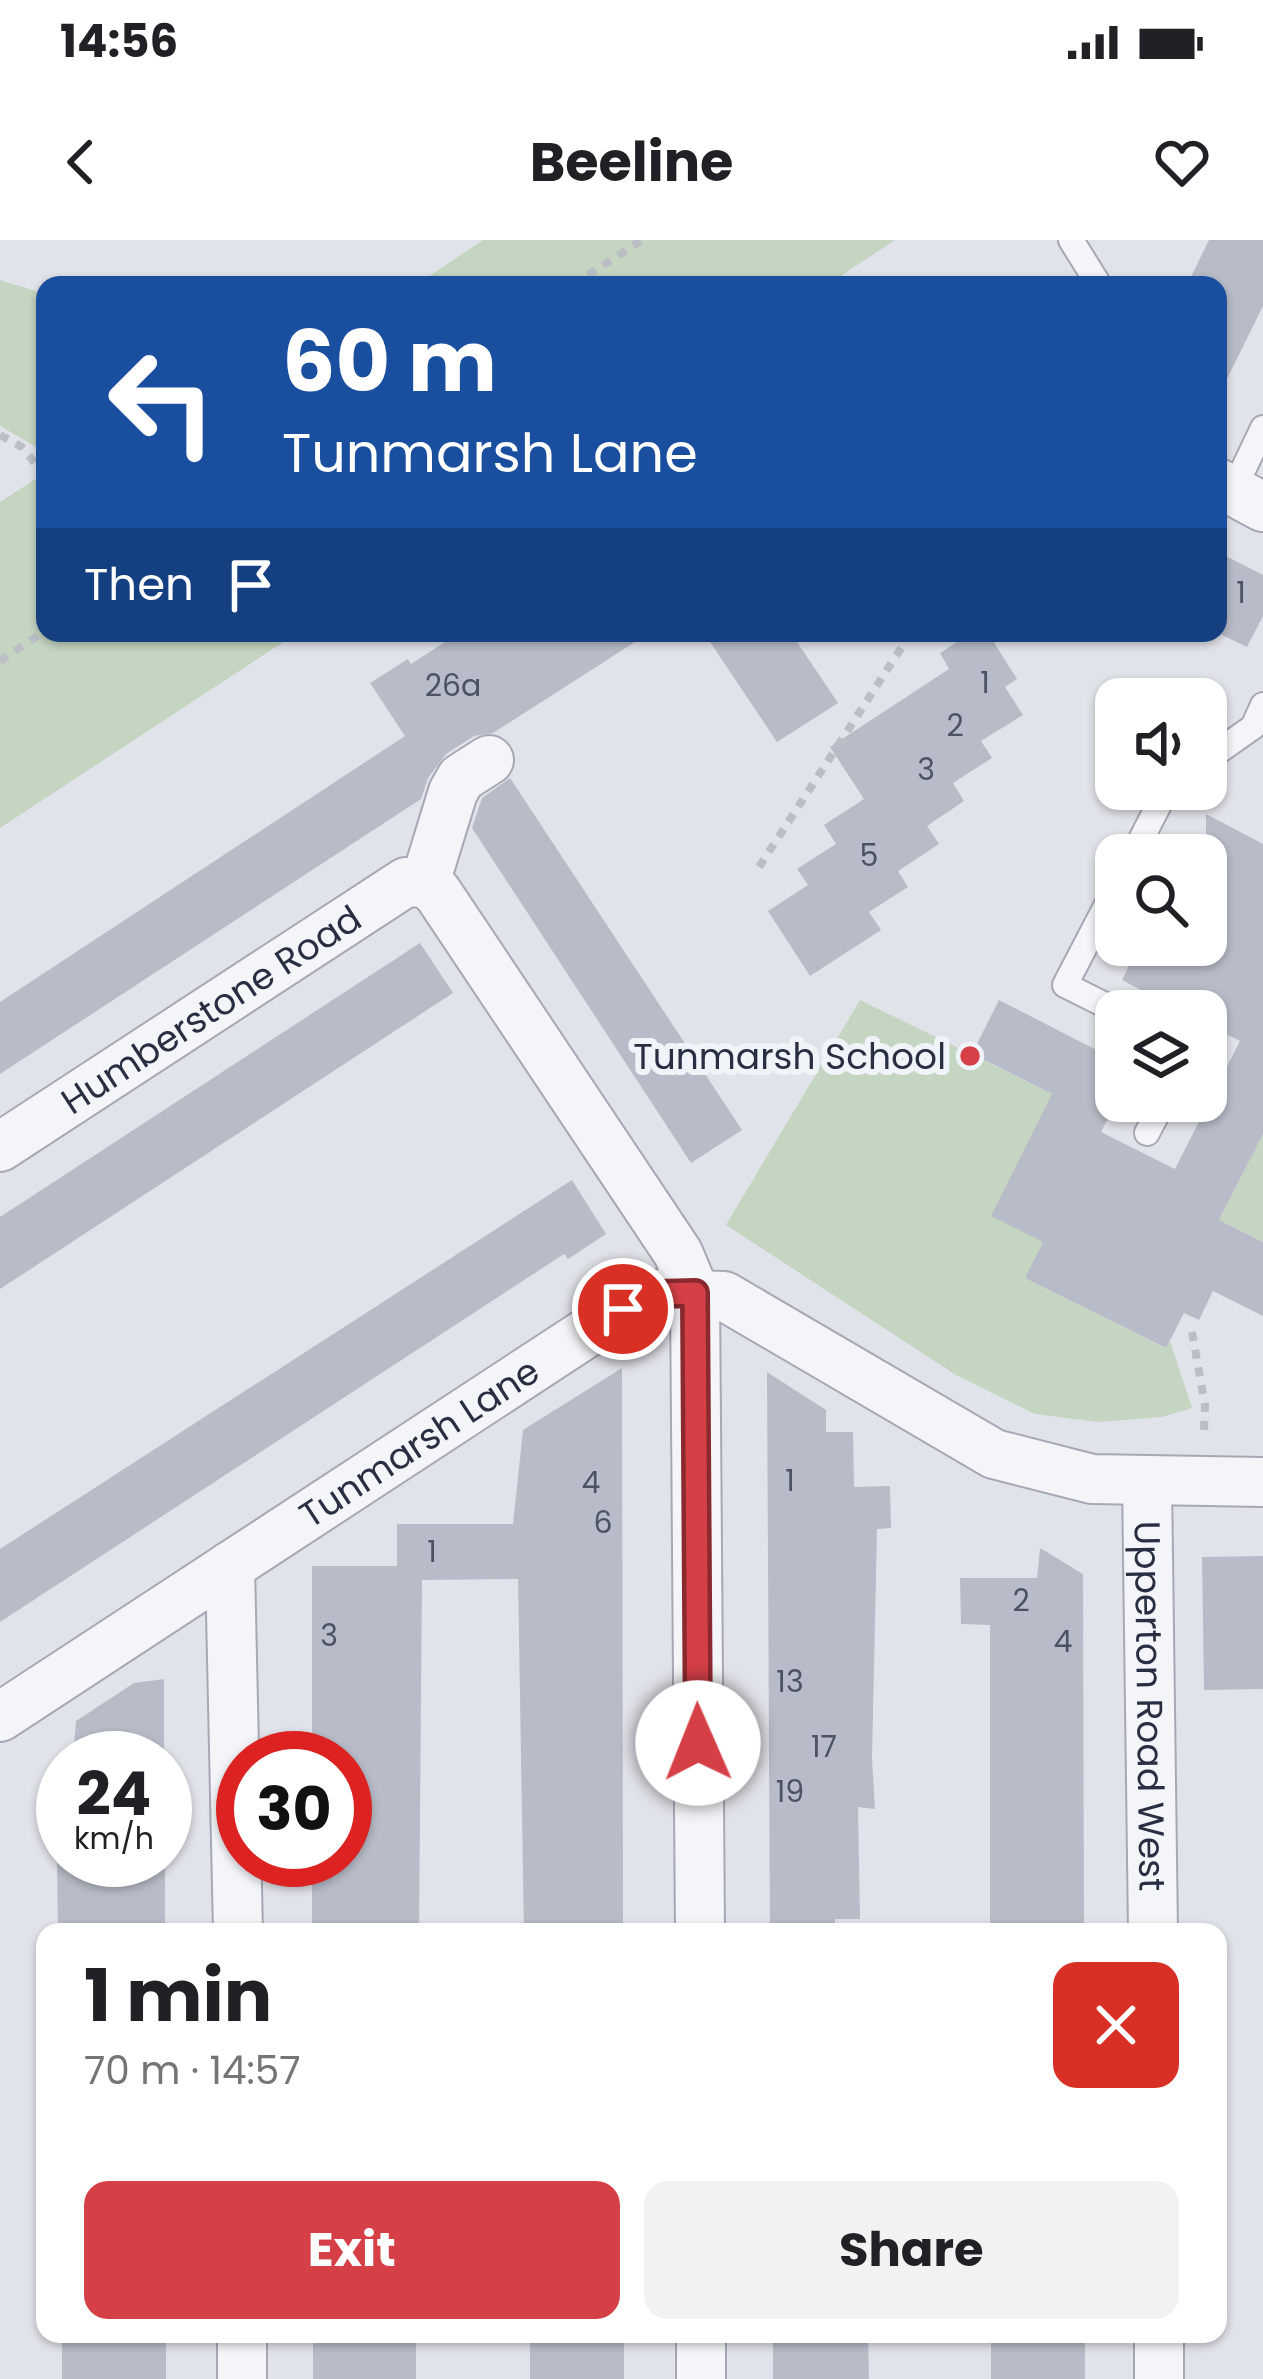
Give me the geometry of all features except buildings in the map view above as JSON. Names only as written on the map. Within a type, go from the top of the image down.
[{"type":"street","points":[[489,760],[461,778],[453,792],[425,883],[437,892],[678,1253],[695,1293],[700,1923]]},
{"type":"street","name":"Humberstone Road","points":[[0,1147],[406,882],[425,883]]},
{"type":"street","name":"Tunmarsh Lane","points":[[0,1717],[623,1309],[659,1294],[724,1296],[994,1454],[1092,1479],[1263,1482]]},
{"type":"street","name":"Upperton Road West","points":[[1147,1480],[1153,1923]]},
{"type":"street","points":[[230,1566],[238,1923]]},
{"type":"street","points":[[242,2343],[242,2379]]},
{"type":"street","points":[[701,2343],[701,2379]]},
{"type":"street","points":[[1159,2343],[1159,2379]]},
{"type":"lane","points":[[1071,240],[1093,276]]},
{"type":"lane","points":[[1238,494],[1263,428]]},
{"type":"lane","points":[[1227,745],[1253,727],[1263,705]]},
{"type":"lane","points":[[1095,927],[1065,985],[1095,1000]]},
{"type":"lane","points":[[1147,1133],[1153,1122]]},
{"type":"path","points":[[587,276],[642,240]]},
{"type":"path","points":[[0,435],[22,447],[36,465]]},
{"type":"path","points":[[0,661],[36,637]]},
{"type":"path","points":[[759,867],[904,642]]},
{"type":"path","points":[[1192,1332],[1205,1405],[1202,1481]]},
{"type":"green space","points":[[483,240],[895,240],[841,276],[429,276]]},
{"type":"green space","points":[[0,280],[36,291],[36,447],[0,426]]},
{"type":"green space","points":[[36,479],[36,642],[283,642],[0,828],[0,502]]},
{"type":"green space","points":[[860,1000],[1052,1094],[1043,1242],[1026,1278],[1165,1348],[1170,1341],[1192,1408],[1162,1417],[1098,1422],[1035,1414],[956,1375],[726,1225]]},
{"type":"green space","points":[[1263,1134],[1263,1242],[1219,1220]]},
{"type":"place","name":"Tunmarsh School","points":[[970,1056]]},
{"type":"route","points":[[623,1309],[659,1294],[695,1293],[698,1743]]}]
